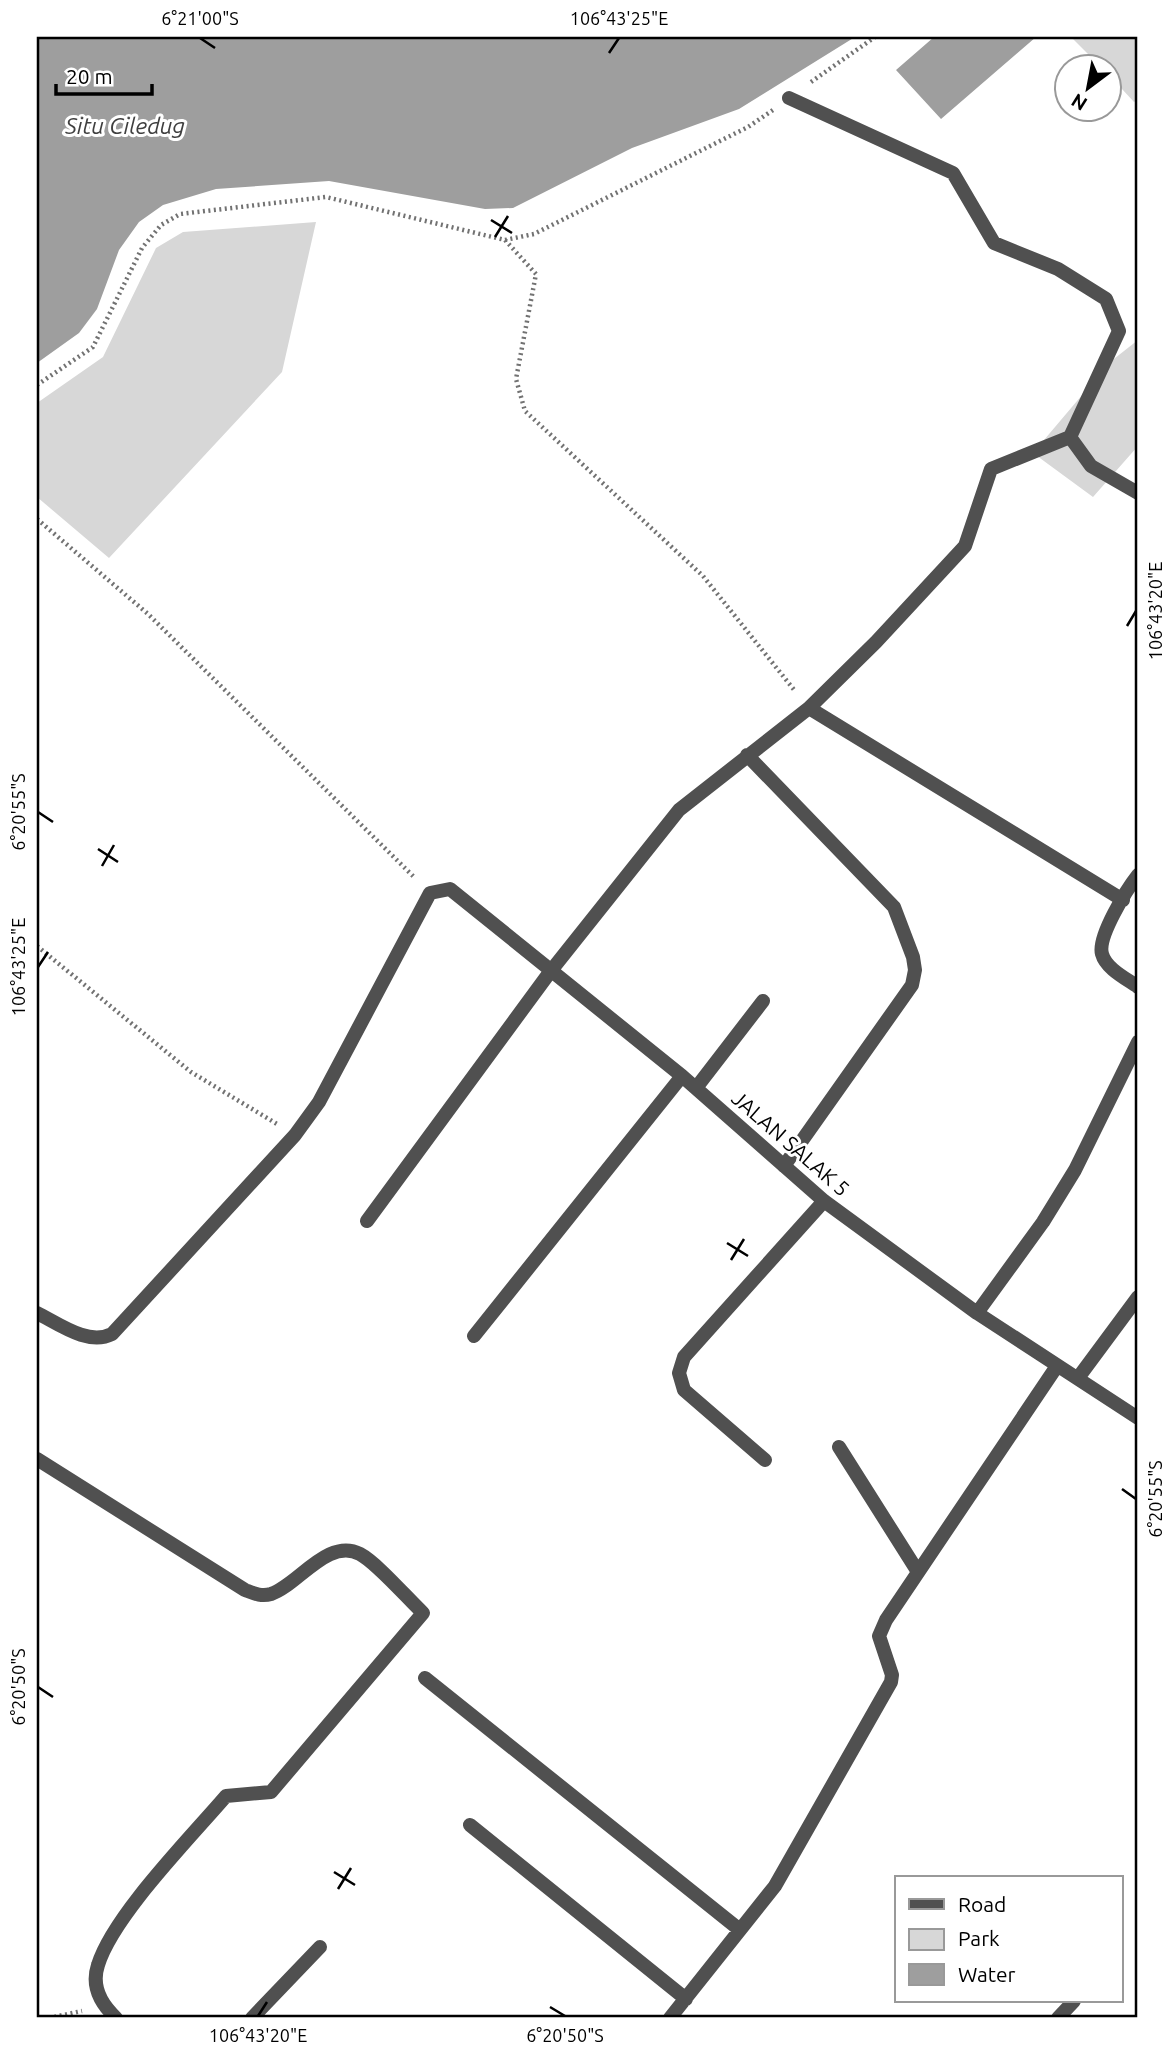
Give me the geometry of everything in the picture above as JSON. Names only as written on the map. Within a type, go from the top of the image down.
[{"type":"street","points":[[367,1221],[550,972],[679,810],[809,708],[884,634],[965,546],[990,469],[1070,437],[1119,331],[1106,299],[1058,269],[994,243],[953,173],[789,98]]},
{"type":"street","points":[[1070,437],[1091,466],[1138,493]]},
{"type":"street","points":[[809,708],[1123,900]]},
{"type":"street","points":[[747,755],[894,907],[915,970],[912,985],[784,1166]]},
{"type":"street","points":[[1138,875],[1101,942],[1101,954],[1109,966],[1138,987]]},
{"type":"street","name":"JALAN SALAK 5","points":[[430,893],[450,889],[682,1076],[824,1201],[977,1314],[1138,1418]]},
{"type":"street","points":[[37,1313],[88,1337],[102,1339],[112,1334],[295,1135],[318,1102],[430,893]]},
{"type":"street","points":[[696,1088],[763,1002]]},
{"type":"street","points":[[977,1314],[1043,1222],[1075,1170],[1138,1042]]},
{"type":"street","points":[[474,1336],[682,1076]]},
{"type":"street","points":[[765,1460],[684,1390],[679,1373],[684,1357],[824,1201]]},
{"type":"street","points":[[1078,1378],[1138,1297]]},
{"type":"street","points":[[670,2018],[775,1886],[891,1682],[892,1675],[879,1636],[886,1620],[1057,1366]]},
{"type":"street","points":[[839,1447],[918,1572]]},
{"type":"street","points":[[37,1459],[245,1590],[260,1595],[272,1594],[332,1554],[347,1550],[362,1554],[423,1614],[271,1793],[226,1796],[126,1914],[97,1965],[96,1986],[104,2007],[116,2018]]},
{"type":"street","points":[[425,1678],[740,1930]]},
{"type":"street","points":[[470,1825],[686,1999]]},
{"type":"street","points":[[252,2018],[320,1947]]},
{"type":"street","points":[[1058,2018],[1073,2002]]},
{"type":"path","points":[[37,385],[93,347],[142,247],[161,225],[180,214],[326,197],[505,240],[534,233],[737,132],[875,37]]},
{"type":"path","points":[[505,240],[536,274],[516,379],[525,411],[703,576],[809,708]]},
{"type":"path","points":[[37,519],[148,614],[430,893]]},
{"type":"path","points":[[37,946],[191,1072],[295,1135]]},
{"type":"path","points":[[49,2018],[104,2007]]},
{"type":"green space","points":[[1071,37],[1138,37],[1138,99],[1134,102],[1122,89],[1122,52],[1086,52]]},
{"type":"green space","points":[[316,222],[282,372],[109,558],[37,497],[37,403],[103,357],[156,248],[183,232]]},
{"type":"green space","points":[[1138,340],[1138,446],[1093,497],[1033,453],[1110,362]]},
{"type":"water","name":"Situ Ciledug","points":[[37,37],[855,37],[739,109],[632,148],[513,208],[485,209],[329,181],[216,189],[163,205],[139,222],[119,250],[97,309],[79,333],[37,363]]},
{"type":"water","points":[[934,37],[1036,37],[941,119],[896,70]]}]
